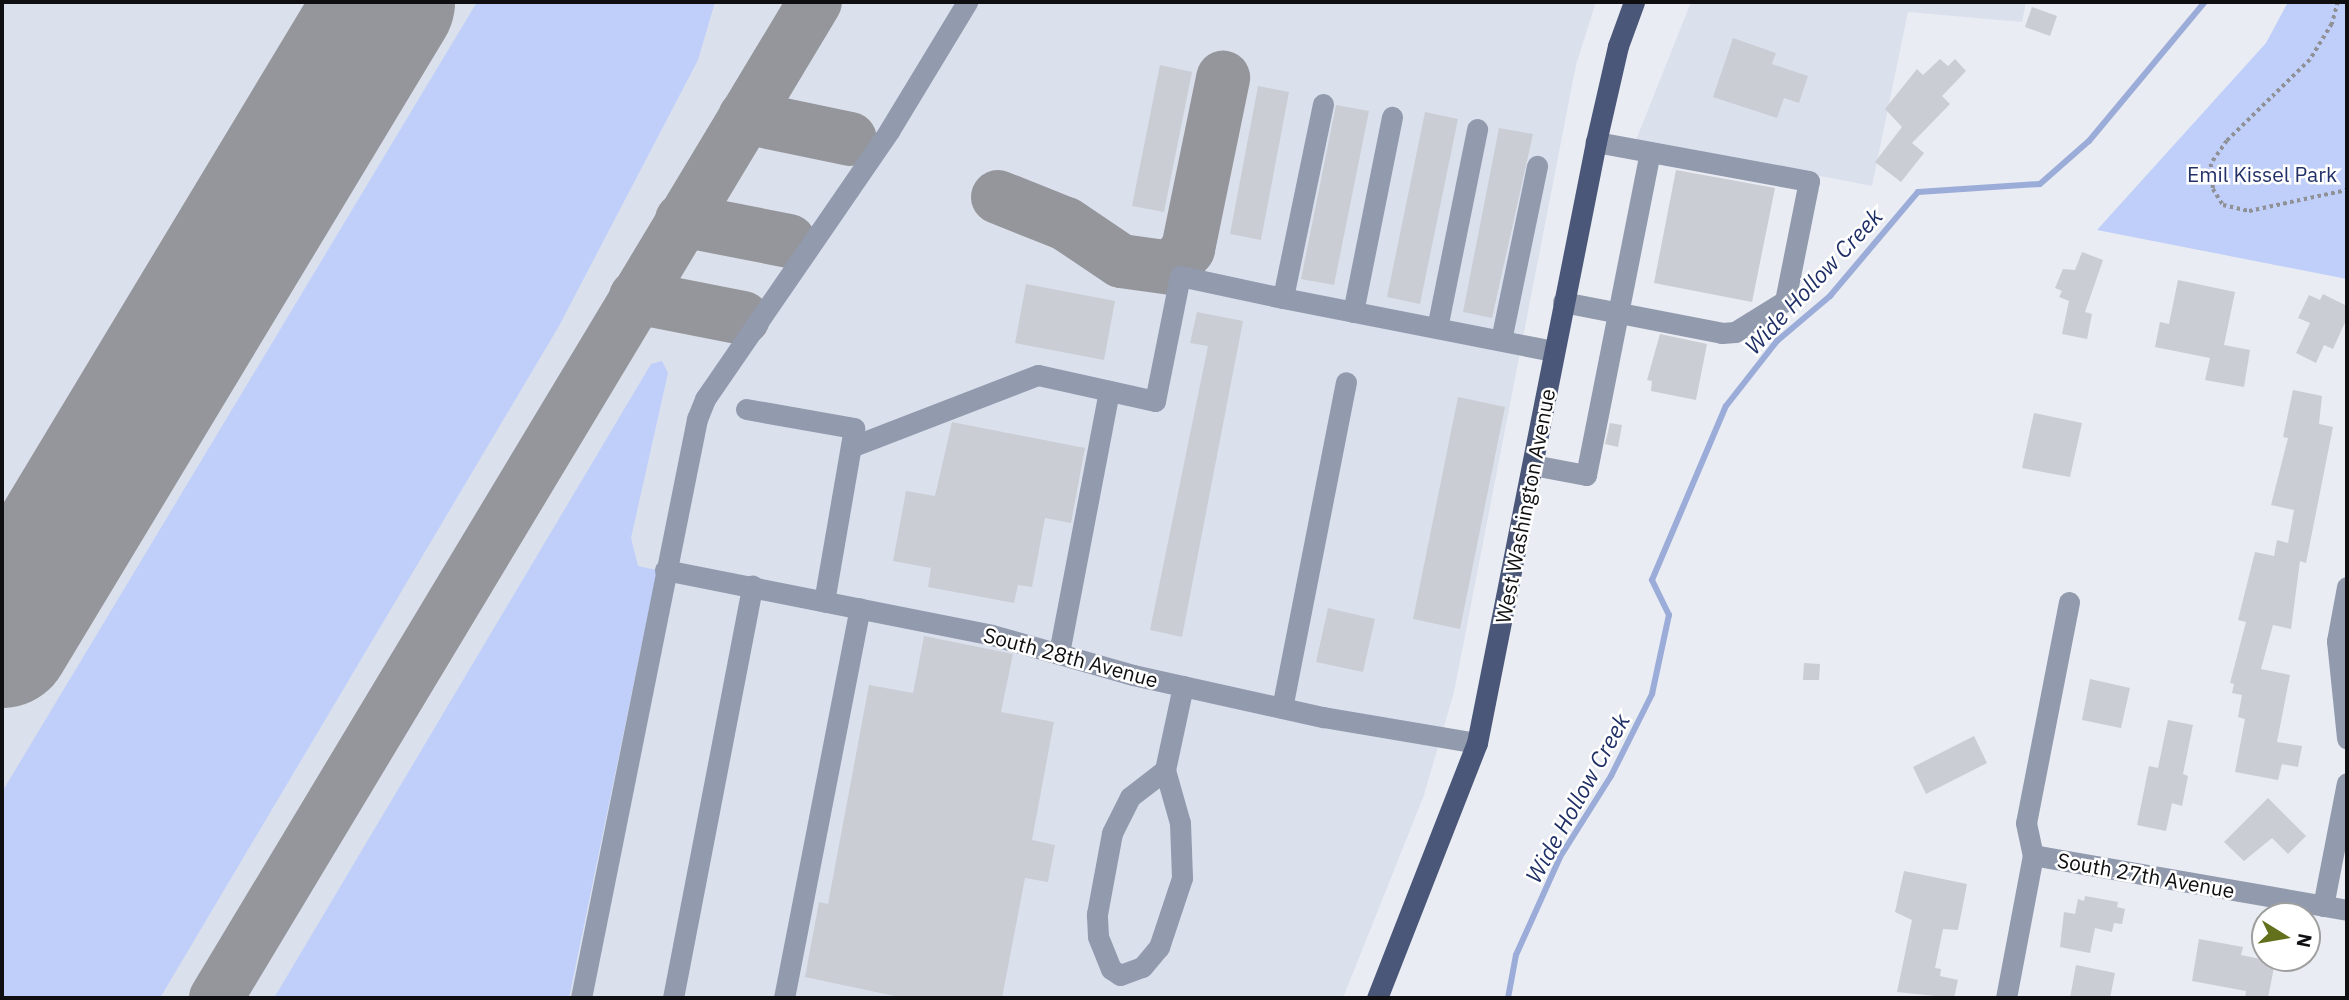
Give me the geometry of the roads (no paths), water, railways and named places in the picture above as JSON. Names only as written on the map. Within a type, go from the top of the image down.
[{"type":"main road","name":"West Washington Avenue","points":[[1377,998],[1477,743],[1596,142],[1618,46],[1634,2]]},
{"type":"street","points":[[581,998],[690,441],[705,399],[889,131],[967,2]]},
{"type":"street","points":[[1283,299],[1323,104]]},
{"type":"street","points":[[1353,312],[1392,117]]},
{"type":"street","points":[[1437,328],[1477,129]]},
{"type":"street","points":[[1563,302],[1734,332],[1785,301],[1808,181],[1596,142]]},
{"type":"street","points":[[1533,465],[1586,475],[1650,152]]},
{"type":"street","points":[[1501,340],[1537,166]]},
{"type":"street","points":[[851,447],[1038,375],[1155,401],[1180,276],[1283,299],[1554,351]]},
{"type":"street","points":[[1282,708],[1346,382]]},
{"type":"street","points":[[1059,653],[1110,391]]},
{"type":"street","points":[[746,409],[854,428],[824,601]]},
{"type":"street","name":"South 28th Avenue","points":[[665,570],[860,608],[1282,708],[1477,743]]},
{"type":"street","points":[[673,998],[752,586]]},
{"type":"street","points":[[2347,587],[2337,641],[2347,738]]},
{"type":"street","name":"South 27th Avenue","points":[[2069,602],[2026,823],[2033,855],[2347,911]]},
{"type":"street","points":[[784,998],[860,608]]},
{"type":"street","points":[[1166,770],[1130,797],[1112,833],[1097,914],[1098,936],[1111,969],[1121,975],[1142,967],[1159,947],[1182,878],[1180,823],[1166,770],[1183,686]]},
{"type":"street","points":[[2323,906],[2347,783]]},
{"type":"street","points":[[2006,998],[2033,855]]},
{"type":"waterway","name":"Wide Hollow Creek","points":[[1508,998],[1516,955],[1560,857],[1611,776],[1652,694],[1669,615],[1652,580],[1726,406],[1777,341],[1830,296],[1918,192],[2040,184],[2089,141],[2205,2]]},
{"type":"park label","name":"Emil Kissel Park","points":[[2262,174]]}]
